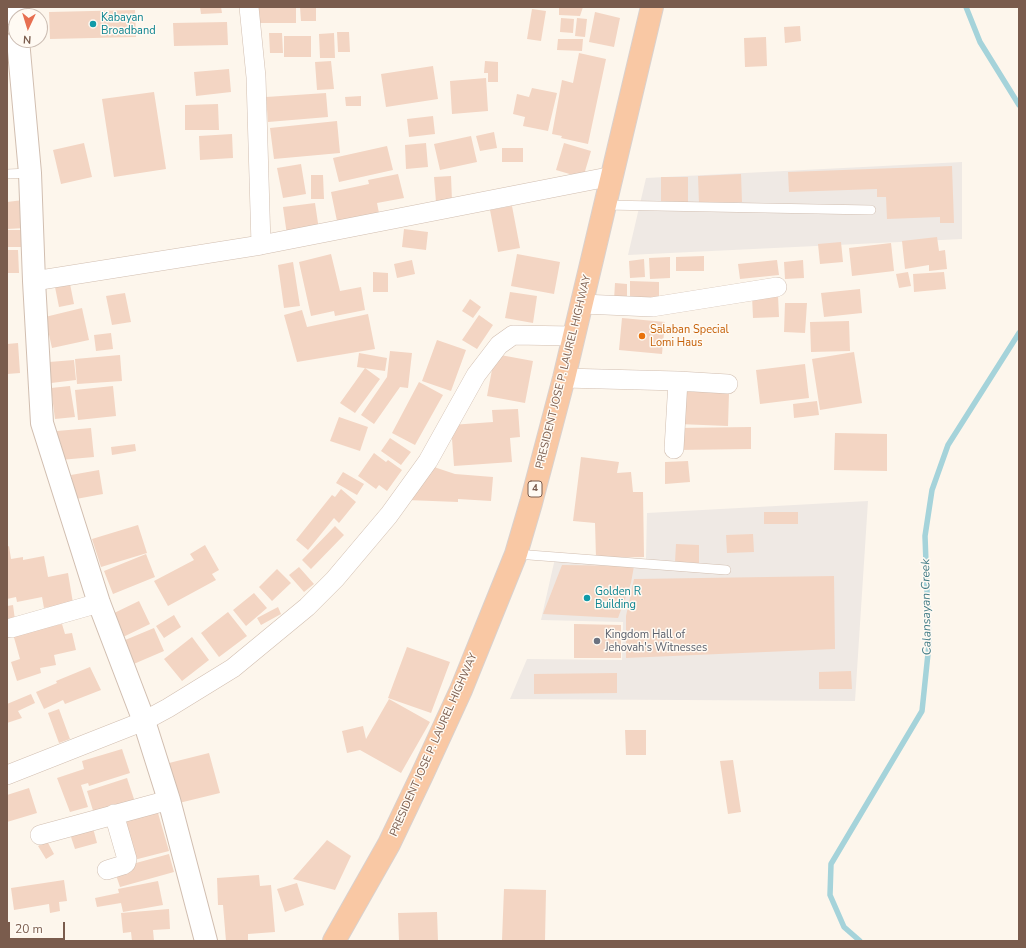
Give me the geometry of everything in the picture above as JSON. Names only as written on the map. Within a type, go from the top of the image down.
[{"type":"highway","name":"PRESIDENT JOSE P. LAUREL HIGHWAY","points":[[334,941],[389,844],[422,775],[461,690],[516,554],[564,378],[652,7]]},
{"type":"street","points":[[249,7],[256,77],[261,245]]},
{"type":"street","points":[[19,48],[30,173],[42,423],[99,603],[144,721],[169,800],[206,941]]},
{"type":"street","points":[[34,281],[261,245],[613,176]]},
{"type":"street","points":[[582,304],[652,307],[777,287]]},
{"type":"street","points":[[7,775],[144,721],[233,668],[307,607],[335,579],[390,515],[428,461],[476,375],[499,345],[513,335],[574,336]]},
{"type":"street","points":[[564,378],[728,384]]},
{"type":"street","points":[[674,449],[678,381]]},
{"type":"street","points":[[11,628],[99,603]]},
{"type":"street","points":[[40,835],[169,800]]},
{"type":"street","points":[[107,870],[123,865],[126,863],[127,859],[114,814]]},
{"type":"lane","points":[[7,174],[30,173]]},
{"type":"lane","points":[[604,205],[871,210]]},
{"type":"lane","points":[[516,554],[726,570]]},
{"type":"shaded area","points":[[962,162],[962,239],[628,255],[646,178]]},
{"type":"shaded area","points":[[868,501],[855,701],[510,699],[527,659],[622,660],[623,622],[541,620],[556,554],[646,559],[647,513]]},
{"type":"building","points":[[200,7],[221,7],[222,13],[201,14]]},
{"type":"building","points":[[259,7],[296,7],[296,23],[259,23]]},
{"type":"building","points":[[300,7],[316,7],[316,21],[301,21]]},
{"type":"building","points":[[559,7],[583,7],[580,16],[559,15]]},
{"type":"building","points":[[532,9],[546,11],[541,41],[527,39]]},
{"type":"building","name":"Kabayan Broadband","points":[[135,10],[136,37],[50,39],[49,12]]},
{"type":"building","points":[[595,12],[620,18],[614,47],[589,42]]},
{"type":"building","points":[[561,18],[574,19],[573,33],[560,32]]},
{"type":"building","points":[[577,18],[587,19],[585,37],[575,36]]},
{"type":"building","points":[[227,22],[228,45],[174,46],[173,23]]},
{"type":"building","points":[[800,26],[801,41],[785,43],[784,27]]},
{"type":"building","points":[[337,32],[349,32],[350,52],[338,52]]},
{"type":"building","points":[[269,33],[282,33],[283,53],[270,53]]},
{"type":"building","points":[[334,33],[335,58],[320,58],[319,34]]},
{"type":"building","points":[[284,36],[311,36],[311,57],[284,57]]},
{"type":"building","points":[[766,37],[767,66],[745,67],[744,38]]},
{"type":"building","points":[[558,39],[583,39],[582,51],[557,50]]},
{"type":"building","points":[[579,53],[606,59],[588,144],[561,138],[562,136],[552,134],[562,80],[573,83]]},
{"type":"building","points":[[331,61],[334,89],[317,90],[315,62]]},
{"type":"building","points":[[485,61],[498,62],[498,82],[488,82],[488,73],[484,73]]},
{"type":"building","points":[[433,66],[438,99],[386,107],[381,74]]},
{"type":"building","points":[[229,69],[231,92],[196,96],[194,72]]},
{"type":"building","points":[[486,78],[488,111],[452,114],[450,81]]},
{"type":"building","points":[[532,88],[557,93],[548,131],[523,126],[525,117],[513,114],[517,94],[529,97]]},
{"type":"building","points":[[154,92],[166,169],[114,177],[102,99]]},
{"type":"building","points":[[326,93],[328,117],[268,122],[266,97]]},
{"type":"building","points":[[361,96],[361,106],[346,106],[345,97]]},
{"type":"building","points":[[218,104],[219,130],[185,130],[185,105]]},
{"type":"building","points":[[433,116],[435,134],[409,137],[407,119]]},
{"type":"building","points":[[337,121],[340,153],[274,159],[270,128]]},
{"type":"building","points":[[494,132],[497,148],[480,151],[476,136]]},
{"type":"building","points":[[232,134],[233,158],[200,160],[199,136]]},
{"type":"building","points":[[471,136],[477,162],[440,170],[434,144]]},
{"type":"building","points":[[84,143],[92,177],[61,184],[53,150]]},
{"type":"building","points":[[426,143],[428,167],[406,169],[405,145]]},
{"type":"building","points":[[564,143],[591,151],[583,178],[556,170]]},
{"type":"building","points":[[387,146],[393,170],[339,182],[333,158]]},
{"type":"building","points":[[502,148],[523,148],[523,162],[502,162]]},
{"type":"building","points":[[301,164],[306,194],[283,198],[277,168]]},
{"type":"building","points":[[952,166],[954,223],[940,223],[940,217],[887,219],[886,197],[877,197],[877,189],[789,192],[788,172]]},
{"type":"building","points":[[398,174],[404,198],[377,203],[380,218],[338,226],[331,192],[369,184],[368,180]]},
{"type":"building","points":[[741,174],[742,202],[699,204],[698,176]]},
{"type":"building","points":[[311,175],[323,175],[324,199],[311,199]]},
{"type":"building","points":[[451,176],[452,201],[436,202],[434,177]]},
{"type":"building","points":[[661,177],[688,177],[688,205],[661,205]]},
{"type":"building","points":[[23,200],[25,228],[7,229],[7,202]]},
{"type":"building","points":[[315,203],[319,230],[287,235],[283,207]]},
{"type":"building","points":[[512,206],[520,248],[498,252],[490,210]]},
{"type":"building","points":[[404,229],[428,232],[426,250],[402,247]]},
{"type":"building","points":[[7,230],[30,230],[31,247],[7,247]]},
{"type":"building","points":[[937,237],[939,251],[945,250],[947,269],[929,271],[929,265],[905,269],[902,241]]},
{"type":"building","points":[[841,242],[843,262],[820,264],[818,244]]},
{"type":"building","points":[[891,243],[894,271],[852,276],[849,248]]},
{"type":"building","points":[[7,250],[18,250],[19,273],[7,273]]},
{"type":"building","points":[[331,254],[340,291],[361,287],[365,310],[335,316],[334,311],[311,316],[299,262]]},
{"type":"building","points":[[517,254],[560,262],[554,294],[511,286]]},
{"type":"building","points":[[704,256],[704,271],[676,271],[676,257]]},
{"type":"building","points":[[670,257],[670,278],[650,279],[649,258]]},
{"type":"building","points":[[644,259],[645,277],[630,278],[629,261]]},
{"type":"building","points":[[412,260],[415,274],[397,278],[394,264]]},
{"type":"building","points":[[777,260],[779,275],[740,279],[738,264]]},
{"type":"building","points":[[803,260],[804,278],[785,279],[784,262]]},
{"type":"building","points":[[293,262],[300,306],[284,308],[278,265]]},
{"type":"building","points":[[373,272],[388,273],[388,292],[373,292]]},
{"type":"building","points":[[908,272],[911,286],[899,288],[896,274]]},
{"type":"building","points":[[944,272],[946,289],[914,292],[913,274]]},
{"type":"building","points":[[630,281],[659,282],[659,300],[630,299]]},
{"type":"building","points":[[615,283],[627,284],[627,300],[614,300]]},
{"type":"building","points":[[70,284],[74,304],[59,307],[55,287]]},
{"type":"building","points":[[860,289],[862,313],[824,317],[821,293]]},
{"type":"building","points":[[510,292],[537,296],[533,323],[505,318]]},
{"type":"building","points":[[125,293],[131,322],[112,325],[106,296]]},
{"type":"building","points":[[778,295],[779,317],[753,318],[752,296]]},
{"type":"building","points":[[470,299],[481,307],[473,318],[462,311]]},
{"type":"building","points":[[785,303],[807,303],[805,333],[784,332]]},
{"type":"building","points":[[82,308],[89,340],[52,348],[45,317]]},
{"type":"building","points":[[302,310],[307,327],[368,314],[375,349],[297,362],[284,315]]},
{"type":"building","points":[[479,315],[493,325],[477,349],[462,340]]},
{"type":"building","name":"Salaban Special Lomi Haus","points":[[622,318],[665,322],[662,354],[619,350]]},
{"type":"building","points":[[849,321],[850,351],[811,352],[810,322]]},
{"type":"building","points":[[111,333],[113,349],[96,351],[94,335]]},
{"type":"building","points":[[437,340],[466,350],[451,391],[422,381]]},
{"type":"building","points":[[18,343],[20,373],[7,374],[7,344]]},
{"type":"building","points":[[390,351],[412,353],[408,388],[400,387],[374,424],[361,415],[387,377]]},
{"type":"building","points":[[854,352],[862,403],[820,410],[812,359]]},
{"type":"building","points":[[359,353],[387,358],[385,371],[357,367]]},
{"type":"building","points":[[495,354],[533,361],[525,403],[487,396]]},
{"type":"building","points":[[120,355],[122,381],[77,384],[75,359]]},
{"type":"building","points":[[74,360],[76,380],[51,383],[49,362]]},
{"type":"building","points":[[805,364],[809,398],[760,404],[756,370]]},
{"type":"building","points":[[365,368],[380,379],[355,413],[340,403]]},
{"type":"building","points":[[419,382],[443,395],[415,445],[392,433]]},
{"type":"building","points":[[70,386],[75,417],[55,419],[51,388]]},
{"type":"building","points":[[113,386],[116,416],[78,420],[75,390]]},
{"type":"building","points":[[679,391],[729,393],[728,426],[678,424]]},
{"type":"building","points":[[817,401],[819,415],[794,418],[793,404]]},
{"type":"building","points":[[518,409],[520,437],[510,438],[512,462],[454,466],[451,425],[493,422],[492,410]]},
{"type":"building","points":[[339,417],[368,427],[360,451],[330,441]]},
{"type":"building","points":[[751,427],[751,449],[677,450],[676,428]]},
{"type":"building","points":[[91,428],[94,457],[60,460],[57,431]]},
{"type":"building","points":[[835,433],[887,434],[887,471],[834,470]]},
{"type":"building","points":[[390,438],[411,452],[401,465],[381,451]]},
{"type":"building","points":[[135,444],[136,451],[112,455],[111,447]]},
{"type":"building","points":[[374,453],[386,462],[388,460],[402,470],[387,491],[379,485],[376,489],[358,476]]},
{"type":"building","points":[[581,457],[619,462],[617,473],[631,472],[633,492],[643,492],[644,557],[596,558],[595,523],[573,521]]},
{"type":"building","points":[[688,461],[690,482],[665,484],[665,462]]},
{"type":"building","points":[[431,466],[455,474],[493,477],[491,501],[458,499],[458,502],[407,500]]},
{"type":"building","points":[[99,470],[103,494],[76,499],[71,475]]},
{"type":"building","points":[[343,472],[364,484],[357,495],[336,483]]},
{"type":"building","points":[[341,489],[356,502],[339,523],[334,518],[308,550],[296,540],[332,495],[335,497]]},
{"type":"building","points":[[764,512],[798,512],[798,524],[764,524]]},
{"type":"building","points":[[138,525],[147,553],[101,567],[92,539]]},
{"type":"building","points":[[335,526],[344,535],[311,569],[302,560]]},
{"type":"building","points":[[753,534],[754,552],[727,553],[726,535]]},
{"type":"building","points":[[676,544],[699,545],[699,563],[675,562]]},
{"type":"building","points":[[205,545],[219,570],[212,574],[216,580],[168,606],[154,581],[194,560],[190,554]]},
{"type":"building","points":[[9,546],[11,559],[23,557],[23,560],[44,556],[48,577],[68,573],[73,603],[44,608],[42,597],[17,602],[16,597],[7,599],[7,547]]},
{"type":"building","points":[[146,554],[155,577],[113,594],[104,571]]},
{"type":"building","name":"Golden R Building","points":[[562,565],[634,566],[631,583],[618,618],[543,614]]},
{"type":"building","points":[[299,567],[314,584],[304,592],[289,575]]},
{"type":"building","points":[[277,569],[291,583],[272,601],[259,587]]},
{"type":"building","points":[[834,576],[835,649],[626,658],[626,616],[634,579]]},
{"type":"building","points":[[254,593],[267,608],[246,626],[233,610]]},
{"type":"building","points":[[139,601],[150,624],[121,638],[110,615]]},
{"type":"building","points":[[13,605],[15,620],[7,621],[7,606]]},
{"type":"building","points":[[278,607],[281,614],[261,625],[257,618]]},
{"type":"building","points":[[228,612],[247,636],[219,657],[201,633]]},
{"type":"building","points":[[174,615],[181,627],[164,638],[156,626]]},
{"type":"building","points":[[62,624],[65,634],[72,633],[76,650],[54,655],[56,665],[40,668],[41,673],[17,681],[11,662],[20,659],[13,634]]},
{"type":"building","name":"Kingdom Hall of Jehovah's Witnesses","points":[[574,624],[621,625],[621,658],[574,658]]},
{"type":"building","points":[[154,628],[164,651],[129,666],[118,643]]},
{"type":"building","points":[[192,637],[209,660],[182,681],[164,659]]},
{"type":"building","points":[[407,647],[450,662],[431,713],[388,698]]},
{"type":"building","points":[[90,667],[101,690],[65,704],[63,700],[44,709],[36,692],[57,683],[56,681]]},
{"type":"building","points":[[851,671],[852,689],[819,689],[819,672]]},
{"type":"building","points":[[617,673],[617,693],[534,694],[534,674]]},
{"type":"building","points":[[31,694],[35,703],[18,711],[22,718],[7,723],[7,704]]},
{"type":"building","points":[[389,699],[430,722],[401,773],[360,750],[347,753],[342,731],[363,726],[366,739]]},
{"type":"building","points":[[59,709],[70,739],[59,743],[48,713]]},
{"type":"building","points":[[625,730],[646,730],[646,755],[626,755]]},
{"type":"building","points":[[122,749],[130,773],[89,786],[88,783],[81,785],[88,807],[70,812],[57,778],[84,769],[82,761]]},
{"type":"building","points":[[209,753],[220,793],[179,803],[169,763]]},
{"type":"building","points":[[733,760],[741,812],[728,814],[720,761]]},
{"type":"building","points":[[127,778],[136,805],[95,817],[87,791]]},
{"type":"building","points":[[29,788],[37,813],[7,822],[7,795]]},
{"type":"building","points":[[156,806],[169,851],[130,861],[117,816]]},
{"type":"building","points":[[93,828],[97,843],[75,849],[70,834]]},
{"type":"building","points":[[327,840],[351,856],[335,890],[293,879]]},
{"type":"building","points":[[47,841],[54,854],[46,859],[38,846]]},
{"type":"building","points":[[169,854],[174,872],[120,887],[114,869]]},
{"type":"building","points":[[259,875],[260,886],[271,885],[275,932],[248,934],[248,941],[226,941],[223,905],[218,905],[217,878]]},
{"type":"building","points":[[64,880],[67,901],[59,902],[60,911],[50,913],[49,904],[14,910],[11,888]]},
{"type":"building","points":[[158,881],[163,905],[123,912],[121,903],[97,907],[95,898],[119,893],[118,889]]},
{"type":"building","points":[[297,883],[304,905],[285,912],[277,889]]},
{"type":"building","points":[[504,889],[546,890],[545,941],[502,940]]},
{"type":"building","points":[[169,909],[170,929],[153,930],[154,941],[132,941],[131,932],[123,933],[121,913]]},
{"type":"building","points":[[437,912],[438,941],[399,941],[398,913]]},
{"type":"waterway","name":"Calansayan Creek","points":[[966,7],[980,42],[1019,105]]},
{"type":"waterway","name":"Calansayan Creek","points":[[860,941],[844,927],[830,895],[831,864],[922,711],[929,644],[925,536],[932,490],[948,445],[1019,333]]},
{"type":"place","name":"Kabayan Broadband","points":[[93,24]]},
{"type":"place","name":"Salaban Special Lomi Haus","points":[[642,336]]},
{"type":"place","name":"Golden R Building","points":[[587,598]]},
{"type":"place","name":"Kingdom Hall of Jehovah's Witnesses","points":[[597,641]]}]
